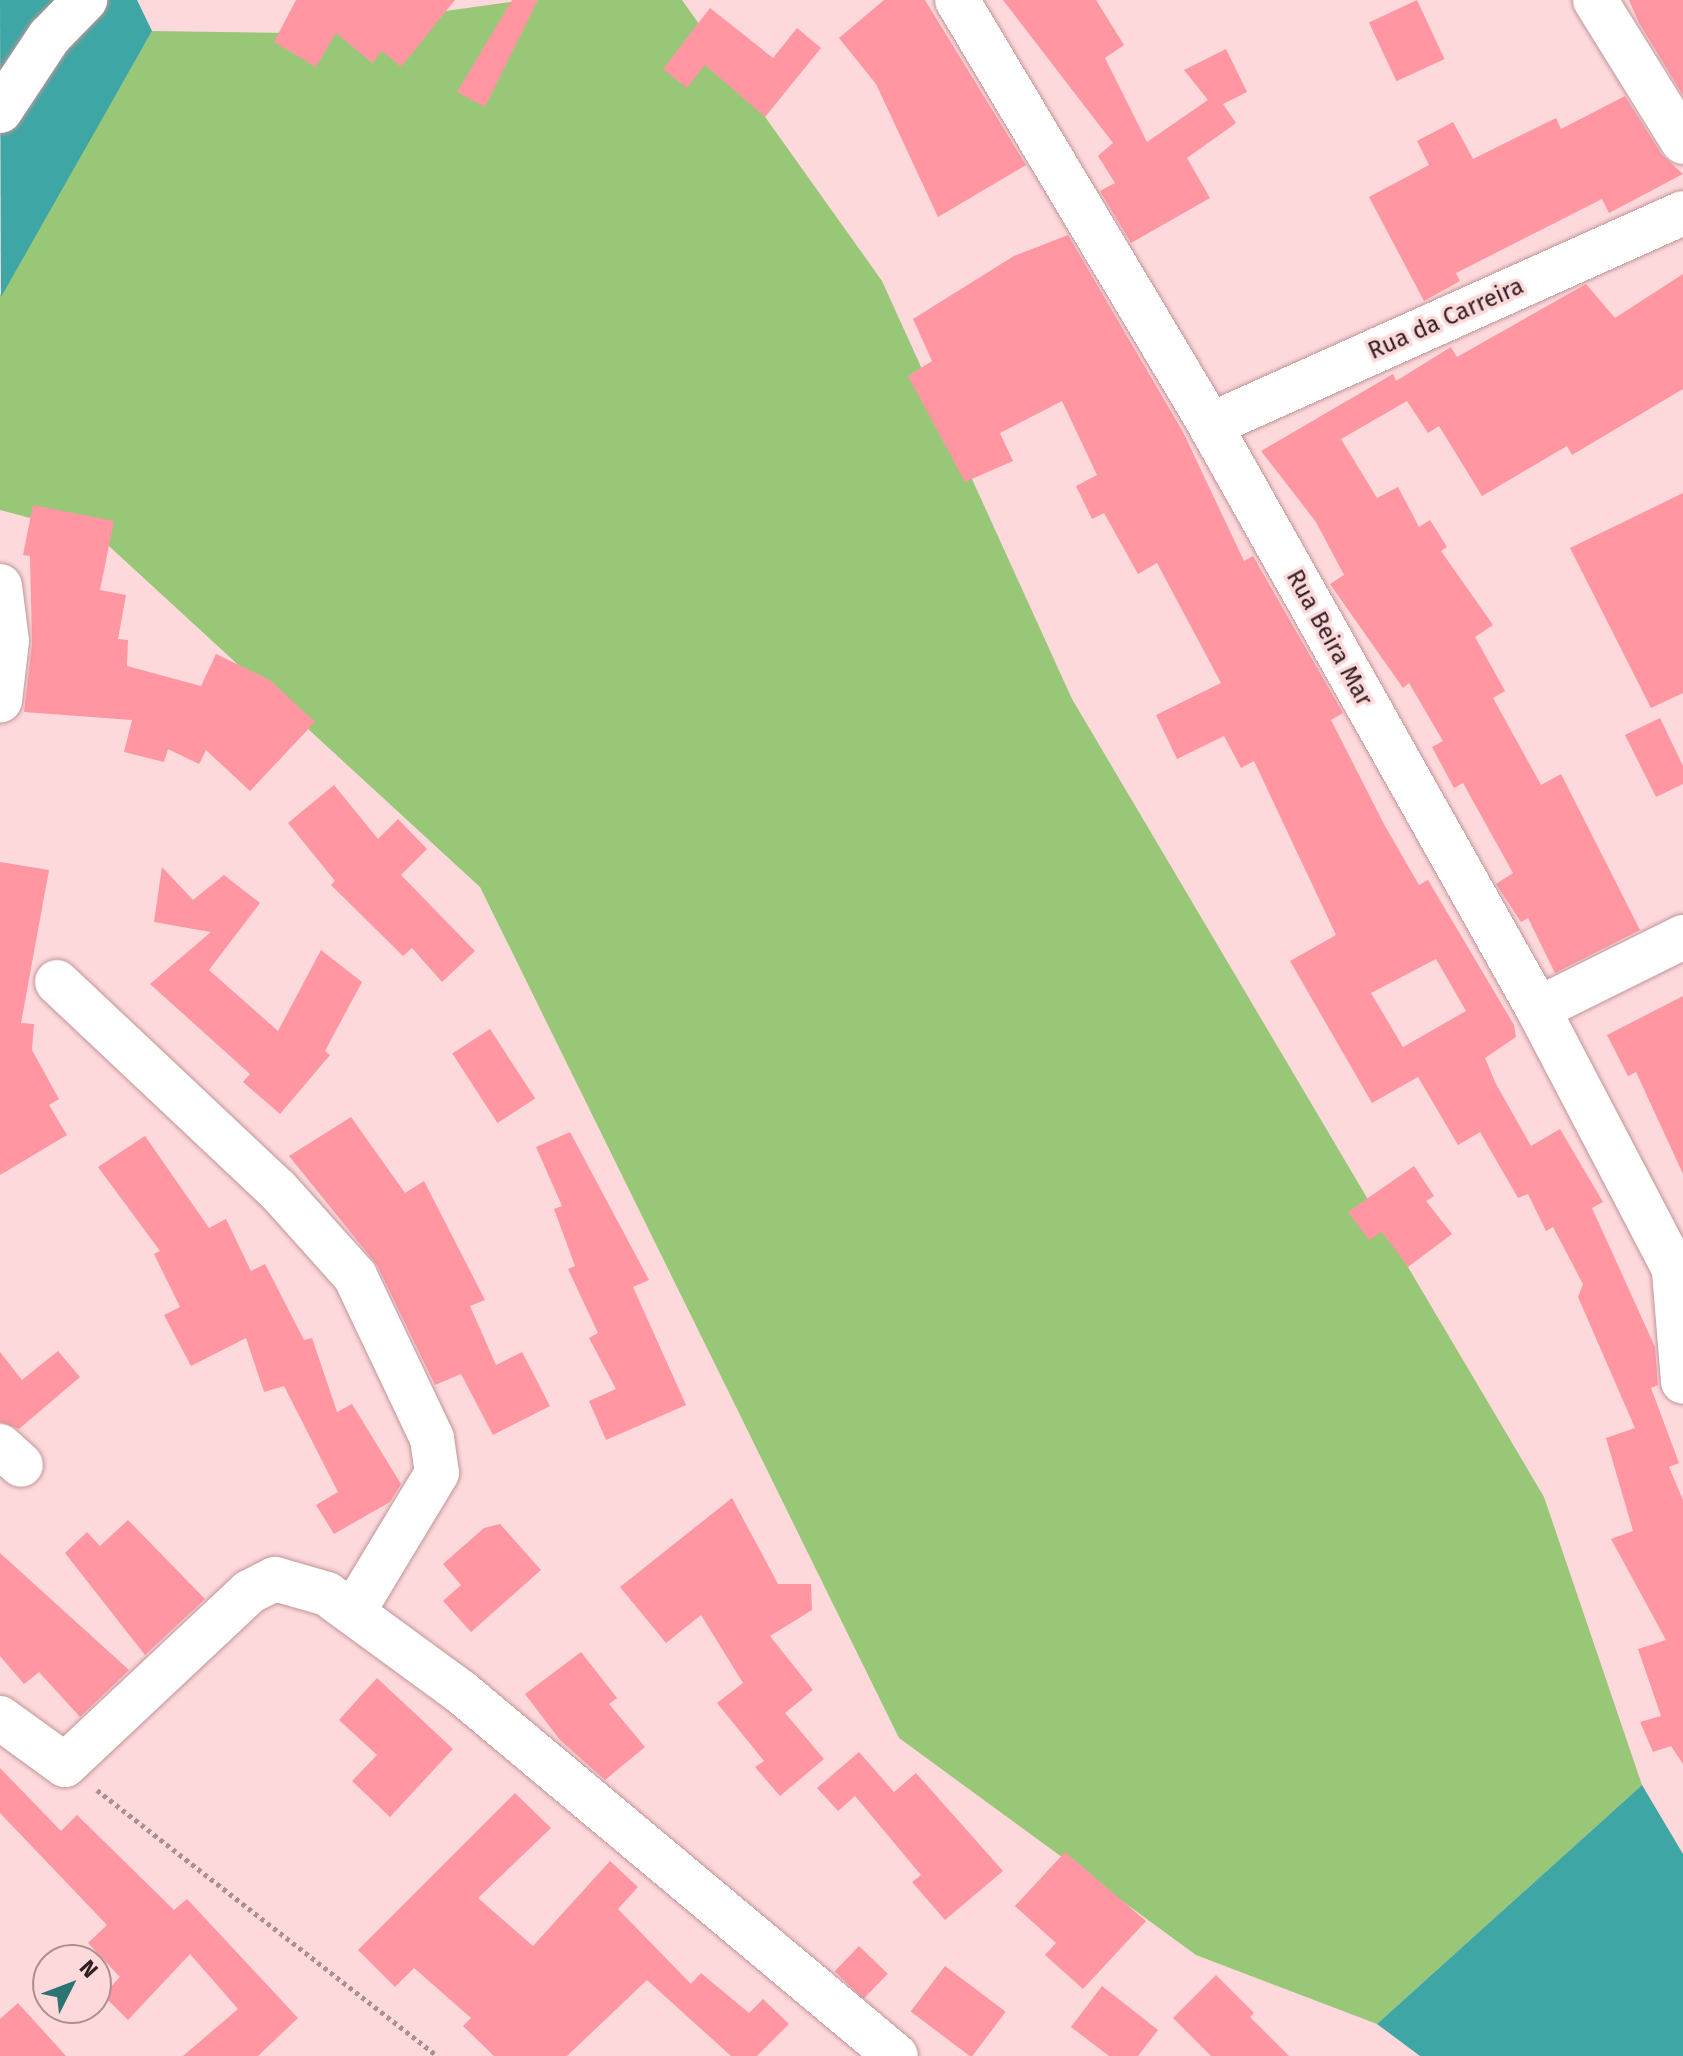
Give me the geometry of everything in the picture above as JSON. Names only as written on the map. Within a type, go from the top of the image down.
[{"type":"street","points":[[0,111],[49,37],[85,0]]},
{"type":"street","name":"Rua Beira Mar","points":[[957,0],[1210,425],[1538,1009],[1678,1279]]},
{"type":"street","points":[[1595,0],[1683,142]]},
{"type":"street","name":"Rua da Carreira","points":[[1210,425],[1683,213]]},
{"type":"street","points":[[0,586],[7,641],[0,701]]},
{"type":"street","points":[[1538,1009],[1683,937]]},
{"type":"street","points":[[57,982],[277,1189],[355,1276],[432,1438],[437,1473],[353,1612]]},
{"type":"street","points":[[1678,1279],[1683,1382]]},
{"type":"street","points":[[0,1718],[65,1765],[249,1592],[275,1579],[327,1594],[461,1692],[896,2056]]},
{"type":"path","points":[[65,1765],[438,2056]]},
{"type":"green space","points":[[524,0],[682,0],[882,281],[1072,699],[1544,1497],[1642,1785],[1377,2024],[1196,1955],[899,1738],[480,887],[98,536],[0,510],[0,295],[152,31],[288,33]]},
{"type":"water","points":[[0,0],[137,0],[152,31],[1,297]]},
{"type":"water","points":[[1642,1785],[1683,1854],[1683,2056],[1420,2056],[1377,2024]]},
{"type":"building","points":[[296,0],[455,0],[401,67],[382,51],[372,63],[336,33],[316,67],[274,42]]},
{"type":"building","points":[[512,0],[538,0],[485,107],[457,92]]},
{"type":"building","points":[[884,0],[925,0],[1026,165],[938,217],[876,84],[839,38]]},
{"type":"building","points":[[1003,0],[1096,0],[1124,45],[1105,58],[1147,142],[1208,100],[1184,70],[1226,49],[1247,92],[1223,104],[1236,123],[1187,158],[1210,198],[1131,243],[1100,191],[1115,183],[1098,156],[1113,143]]},
{"type":"building","points":[[1417,0],[1444,59],[1396,81],[1369,22]]},
{"type":"building","points":[[1629,0],[1683,0],[1683,95],[1639,23]]},
{"type":"building","points":[[710,8],[773,58],[797,28],[821,48],[765,117],[705,65],[687,88],[663,69]]},
{"type":"building","points":[[1625,96],[1662,155],[1683,174],[1609,213],[1602,199],[1456,273],[1460,281],[1424,301],[1369,197],[1429,165],[1417,141],[1453,122],[1473,159],[1556,118],[1561,129]]},
{"type":"building","points":[[1068,235],[1183,432],[1244,561],[1253,556],[1343,713],[1331,720],[1385,826],[1419,885],[1428,880],[1514,1025],[1516,1037],[1485,1058],[1496,1084],[1531,1146],[1560,1129],[1603,1202],[1592,1208],[1655,1347],[1658,1385],[1651,1388],[1679,1463],[1669,1467],[1683,1500],[1683,1764],[1671,1746],[1653,1752],[1640,1722],[1661,1716],[1638,1649],[1666,1640],[1611,1539],[1633,1531],[1606,1438],[1635,1428],[1578,1297],[1583,1284],[1553,1227],[1546,1231],[1528,1194],[1518,1198],[1480,1132],[1458,1145],[1418,1077],[1372,1103],[1290,961],[1336,935],[1254,761],[1241,768],[1224,736],[1177,759],[1156,715],[1221,683],[1157,563],[1138,574],[1104,513],[1092,519],[1076,486],[1097,475],[1062,401],[1000,433],[1013,461],[965,482],[908,376],[932,361],[913,319],[1014,256]],"holes":[[[1436,959],[1466,1011],[1403,1047],[1371,993]]]},
{"type":"building","points":[[1683,274],[1683,389],[1572,455],[1567,446],[1482,496],[1439,426],[1428,433],[1407,401],[1341,439],[1377,498],[1398,487],[1419,527],[1430,520],[1447,547],[1441,551],[1493,625],[1475,637],[1505,691],[1493,698],[1541,785],[1561,774],[1640,930],[1555,973],[1528,918],[1521,922],[1496,884],[1513,873],[1463,783],[1454,788],[1432,747],[1443,741],[1409,683],[1403,688],[1330,584],[1344,575],[1316,522],[1261,451],[1393,374],[1396,381],[1451,347],[1457,357],[1586,284],[1615,318]]},
{"type":"building","points":[[1683,493],[1683,693],[1651,708],[1570,548]]},
{"type":"building","points":[[33,505],[114,521],[100,590],[126,595],[118,639],[128,640],[127,666],[201,686],[216,654],[270,680],[315,722],[250,791],[206,750],[199,764],[168,749],[164,762],[124,752],[132,720],[24,712],[32,644],[30,556],[23,555]]},
{"type":"building","points":[[1660,718],[1683,766],[1683,784],[1656,797],[1625,735]]},
{"type":"building","points":[[334,785],[378,839],[398,819],[427,849],[401,875],[475,951],[442,982],[412,948],[403,956],[331,885],[335,881],[288,823]]},
{"type":"building","points":[[0,862],[49,870],[21,1023],[34,1024],[32,1050],[59,1099],[49,1105],[67,1135],[0,1175]]},
{"type":"building","points":[[162,867],[193,900],[224,875],[260,903],[209,970],[278,1031],[321,950],[362,982],[325,1051],[330,1055],[280,1114],[243,1082],[250,1074],[150,984],[211,932],[154,922]]},
{"type":"building","points":[[1683,996],[1683,1174],[1636,1072],[1628,1076],[1607,1035]]},
{"type":"building","points":[[490,1029],[535,1099],[497,1123],[452,1054]]},
{"type":"building","points":[[351,1117],[405,1193],[424,1181],[485,1300],[470,1306],[496,1365],[522,1352],[550,1406],[493,1435],[461,1374],[435,1385],[377,1265],[289,1156]]},
{"type":"building","points":[[570,1132],[649,1280],[633,1287],[686,1405],[606,1440],[589,1401],[616,1389],[589,1338],[598,1333],[568,1269],[575,1266],[554,1209],[562,1206],[536,1147]]},
{"type":"building","points":[[145,1136],[209,1228],[226,1219],[251,1271],[265,1264],[304,1340],[312,1338],[337,1412],[352,1404],[401,1484],[390,1502],[334,1534],[316,1505],[338,1492],[284,1386],[264,1392],[246,1338],[191,1366],[164,1315],[180,1307],[154,1254],[160,1251],[98,1167]]},
{"type":"building","points":[[1414,1166],[1434,1196],[1426,1201],[1452,1234],[1408,1267],[1382,1232],[1369,1240],[1348,1212]]},
{"type":"building","points":[[58,1351],[80,1377],[19,1429],[0,1422],[0,1352],[22,1380]]},
{"type":"building","points":[[732,1498],[778,1584],[811,1584],[812,1610],[770,1636],[813,1690],[785,1713],[824,1759],[780,1796],[755,1767],[764,1761],[717,1703],[743,1683],[701,1615],[666,1643],[620,1587]]},
{"type":"building","points":[[128,1520],[205,1599],[145,1655],[65,1553],[87,1532],[100,1546]]},
{"type":"building","points":[[500,1524],[541,1570],[471,1632],[443,1601],[461,1585],[443,1564],[484,1528]]},
{"type":"building","points":[[0,1553],[129,1670],[80,1717],[39,1672],[24,1684],[0,1656]]},
{"type":"building","points":[[581,1652],[617,1698],[609,1704],[645,1747],[605,1780],[560,1740],[525,1694]]},
{"type":"building","points":[[377,1678],[453,1749],[390,1817],[352,1781],[377,1755],[339,1720]]},
{"type":"building","points":[[859,1752],[894,1792],[916,1773],[1003,1871],[945,1920],[912,1882],[921,1875],[855,1796],[838,1811],[817,1788]]},
{"type":"building","points":[[0,1768],[61,1831],[77,1815],[174,1910],[187,1899],[298,2018],[258,2056],[183,2056],[238,2009],[190,1954],[128,2020],[112,2004],[112,1985],[120,1977],[112,1968],[112,1944],[88,1943],[107,1925],[0,1813]]},
{"type":"building","points":[[515,1793],[551,1828],[478,1898],[533,1946],[610,1861],[638,1887],[618,1909],[691,1984],[701,1973],[749,2013],[763,1999],[789,2024],[757,2056],[731,2056],[647,1980],[567,2056],[494,2056],[463,2026],[471,2018],[414,1968],[395,1987],[358,1950]]},
{"type":"building","points":[[1065,1852],[1146,1921],[1083,1989],[1045,1955],[1056,1943],[1015,1906]]},
{"type":"building","points":[[859,1946],[888,1974],[863,1999],[835,1971]]},
{"type":"building","points":[[945,1966],[1006,2012],[970,2056],[911,2012]]},
{"type":"building","points":[[1216,1975],[1254,2013],[1250,2017],[1289,2056],[1211,2056],[1173,2018]]},
{"type":"building","points":[[1102,1986],[1158,2030],[1138,2056],[1109,2056],[1071,2027]]},
{"type":"building","points":[[18,2003],[32,2018],[32,2024],[37,2024],[66,2056],[0,2056],[0,2019]]}]
